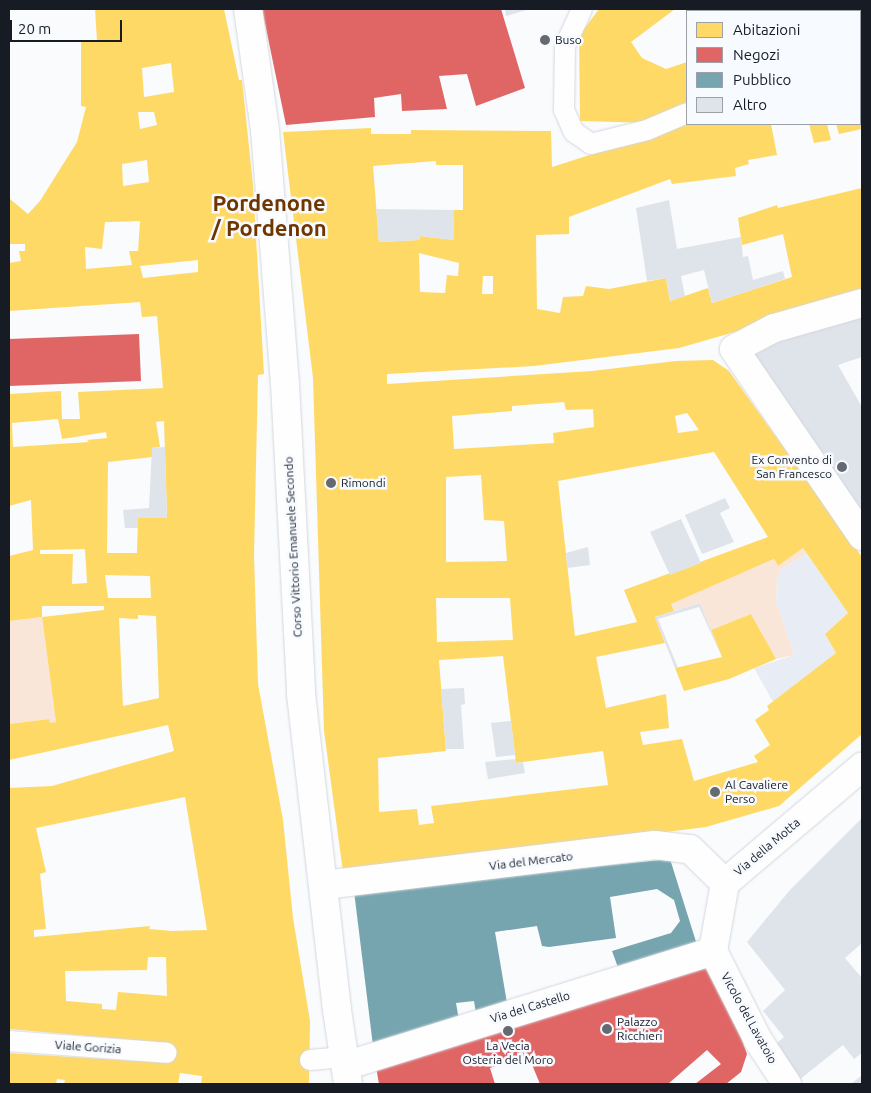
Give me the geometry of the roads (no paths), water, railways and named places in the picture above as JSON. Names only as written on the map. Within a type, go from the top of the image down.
[{"type":"street","name":"Corso Vittorio Emanuele Secondo","points":[[248,9],[265,130],[285,384],[301,694],[337,1010],[348,1068]]},
{"type":"street","points":[[862,303],[774,328],[734,349],[862,536]]},
{"type":"street","name":"Via della Motta","points":[[713,951],[725,883],[862,767]]},
{"type":"street","name":"Via del Mercato","points":[[324,886],[655,845],[690,849],[725,883]]},
{"type":"street","name":"Via del Castello","points":[[348,1068],[713,951]]},
{"type":"street","name":"Vicolo del Lavatoio","points":[[713,951],[758,1040],[786,1084]]},
{"type":"lane","points":[[582,9],[565,46],[564,110],[574,132],[591,144],[647,130],[686,114]]},
{"type":"lane","name":"Viale Gorizia","points":[[9,1042],[167,1053]]},
{"type":"lane","points":[[310,1060],[348,1068]]},
{"type":"place","name":"Buso","points":[[545,40]]},
{"type":"place","name":"Ex Convento di San Francesco","points":[[842,467]]},
{"type":"place","name":"Rimondi","points":[[331,483]]},
{"type":"place","name":"Al Cavaliere Perso","points":[[715,792]]},
{"type":"place","name":"Palazzo Ricchieri","points":[[607,1029]]},
{"type":"place","name":"La Vecia Osteria del Moro","points":[[508,1031]]},
{"type":"district","name":"Pordenone / Pordenon","points":[[269,214]]}]
